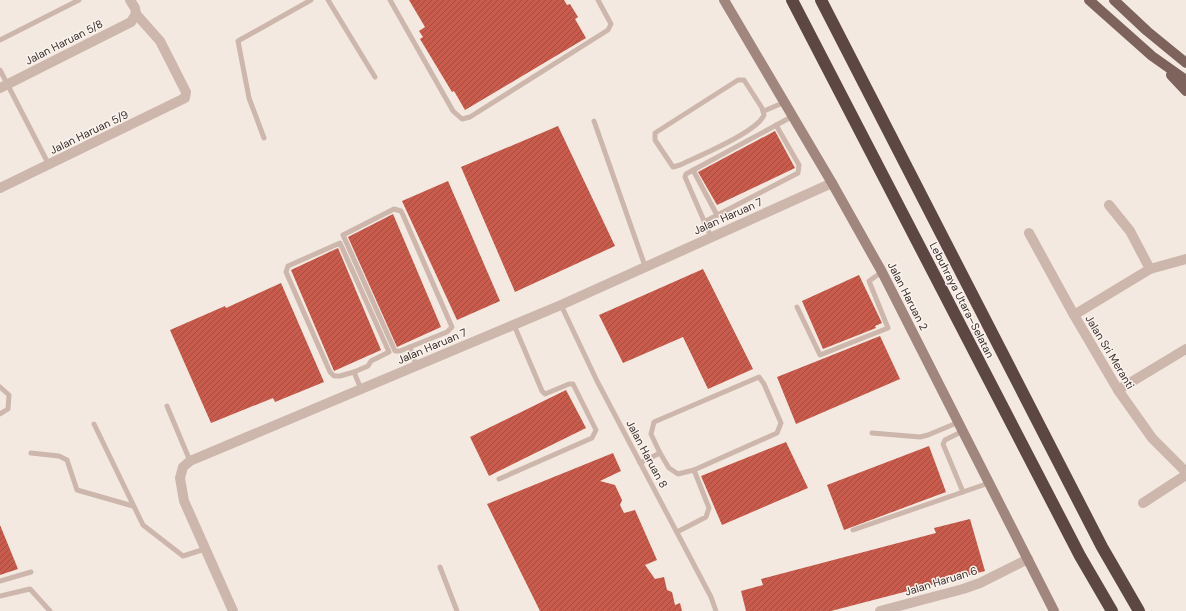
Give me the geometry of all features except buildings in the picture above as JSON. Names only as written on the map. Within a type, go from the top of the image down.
[{"type":"highway","name":"Lebuhraya Utara–Selatan","points":[[792,0],[1080,556],[1112,611]]},
{"type":"highway","name":"Lebuhraya Utara–Selatan","points":[[821,0],[1098,540],[1139,611]]},
{"type":"main road","name":"Jalan Haruan 2","points":[[724,0],[785,102],[882,272],[1054,611]]},
{"type":"main road","points":[[1089,0],[1152,56],[1186,91]]},
{"type":"main road","points":[[1114,0],[1147,31],[1186,63]]},
{"type":"main road","points":[[1152,56],[1186,80]]},
{"type":"street","points":[[130,0],[135,8],[136,14]]},
{"type":"street","name":"Jalan Haruan 5/8","points":[[4,86],[131,22],[136,14]]},
{"type":"street","name":"Jalan Haruan 5/9","points":[[0,188],[185,98],[187,95],[160,42],[136,14]]},
{"type":"street","name":"Jalan Haruan 7","points":[[190,461],[561,305],[832,183]]},
{"type":"street","points":[[1110,205],[1130,231],[1150,269]]},
{"type":"street","name":"Jalan Sri Meranti","points":[[1029,233],[1074,315],[1118,390],[1152,438],[1186,474]]},
{"type":"street","points":[[1074,315],[1150,269],[1186,259]]},
{"type":"street","points":[[1118,390],[1186,349]]},
{"type":"street","points":[[190,461],[183,467],[180,478],[184,501],[231,609]]},
{"type":"street","points":[[1143,503],[1186,474]]},
{"type":"street","name":"Jalan Haruan 6","points":[[880,611],[963,589],[980,583],[1028,559]]},
{"type":"lane","points":[[0,40],[79,0]]},
{"type":"lane","points":[[264,138],[249,98],[238,41],[311,0]]},
{"type":"lane","points":[[328,0],[375,77]]},
{"type":"lane","points":[[390,0],[453,111],[462,119],[470,117],[608,30],[611,24],[598,0]]},
{"type":"lane","points":[[0,70],[4,86],[49,164]]},
{"type":"lane","points":[[738,80],[744,80],[764,111],[763,118],[746,132],[680,165],[673,167],[655,140],[654,133],[660,128],[738,80]]},
{"type":"lane","points":[[764,111],[785,102]]},
{"type":"lane","points":[[711,237],[684,177],[693,170],[793,116]]},
{"type":"lane","points":[[594,122],[645,266]]},
{"type":"lane","points":[[704,222],[798,173],[799,165],[776,125]]},
{"type":"lane","points":[[693,170],[717,215]]},
{"type":"lane","points":[[394,209],[401,211],[403,215],[452,327],[447,332],[410,347],[400,351],[395,351],[343,235],[394,209]]},
{"type":"lane","points":[[340,243],[389,352],[371,361],[368,366],[354,372],[340,376],[334,376],[330,372],[286,272],[288,266],[340,243]]},
{"type":"lane","points":[[797,307],[820,355],[888,328],[869,281],[882,272]]},
{"type":"lane","name":"Jalan Haruan 8","points":[[561,305],[597,381],[677,532],[716,611]]},
{"type":"lane","points":[[499,479],[592,438],[596,430],[573,384],[569,384],[548,394],[545,394],[542,391],[514,325]]},
{"type":"lane","points":[[410,347],[416,366]]},
{"type":"lane","points":[[354,372],[361,389]]},
{"type":"lane","points":[[759,377],[764,384],[781,423],[777,433],[694,470],[678,474],[669,468],[660,453],[652,434],[654,422],[759,377]]},
{"type":"lane","points":[[0,387],[9,395],[8,409],[0,414]]},
{"type":"lane","points":[[167,406],[190,461]]},
{"type":"lane","points":[[94,424],[143,525],[183,556],[205,549]]},
{"type":"lane","points":[[872,433],[920,437],[961,426]]},
{"type":"lane","points":[[961,426],[945,440],[943,444],[963,492]]},
{"type":"lane","points":[[31,453],[59,456],[67,460],[77,490],[134,506]]},
{"type":"lane","points":[[640,463],[660,453]]},
{"type":"lane","points":[[677,532],[706,517],[708,508],[694,470]]},
{"type":"lane","points":[[853,530],[990,483]]},
{"type":"lane","points":[[440,567],[457,611]]},
{"type":"lane","points":[[0,582],[31,572]]},
{"type":"lane","points":[[0,596],[30,589],[50,611]]}]
